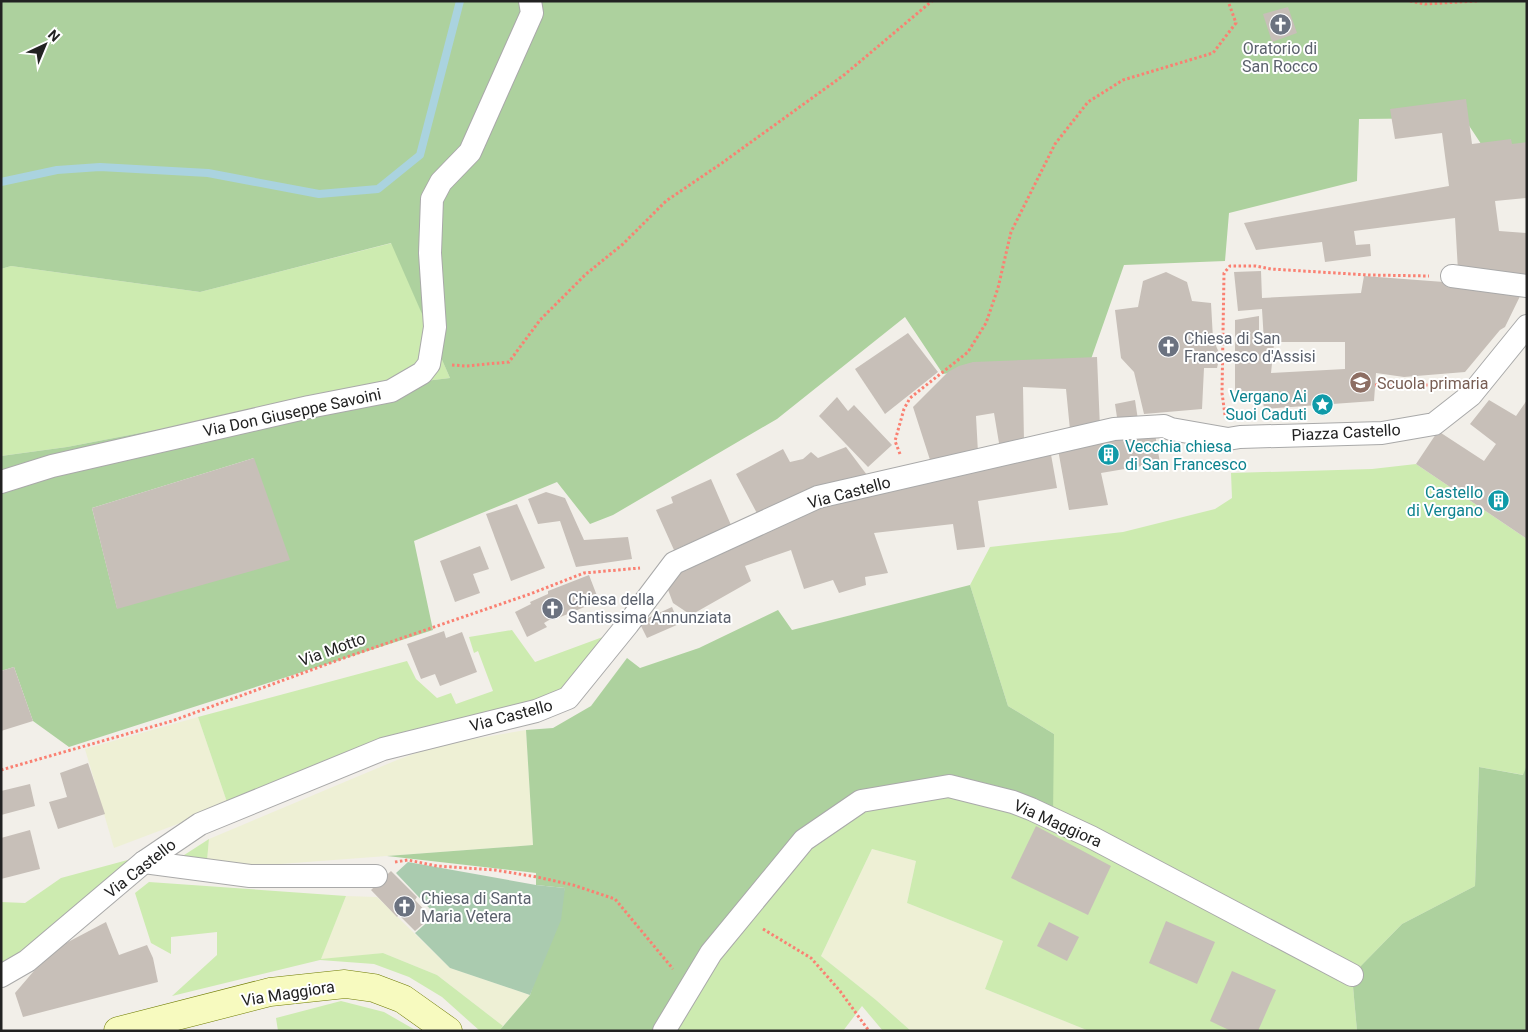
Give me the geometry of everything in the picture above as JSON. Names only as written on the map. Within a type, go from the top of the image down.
[{"type":"main road","name":"Via Maggiora","points":[[118,1031],[270,992],[345,984],[374,988],[403,999],[448,1031]]},
{"type":"street","points":[[429,364],[435,327],[430,253],[432,199],[440,182],[470,152],[532,14],[530,1]]},
{"type":"street","points":[[1452,276],[1527,286]]},
{"type":"street","points":[[1475,390],[1527,326]]},
{"type":"street","name":"Via Don Giuseppe Savoini","points":[[1,482],[62,464],[309,407],[391,391],[422,373],[429,364]]},
{"type":"street","name":"Piazza Castello","points":[[1234,438],[1382,433],[1434,424],[1475,390]]},
{"type":"street","name":"Via Castello","points":[[1,976],[28,961],[144,862],[200,824],[383,749],[536,711],[568,698],[674,563],[818,497],[1114,429],[1164,426],[1171,429],[1234,438]]},
{"type":"street","name":"Via Maggiora","points":[[664,1031],[711,953],[804,840],[861,801],[949,786],[1013,802],[1083,833],[1352,975]]},
{"type":"street","points":[[144,862],[250,876],[376,876]]},
{"type":"path","points":[[429,364],[466,366],[509,362],[540,320],[586,274],[623,244],[666,201],[722,163],[844,74],[932,1]]},
{"type":"path","points":[[907,477],[895,440],[904,409],[910,398],[968,352],[986,323],[998,288],[1011,232],[1055,144],[1088,102],[1124,80],[1213,53],[1236,23],[1228,1]]},
{"type":"path","points":[[1410,1],[1425,4],[1477,1]]},
{"type":"path","points":[[1234,438],[1222,393],[1224,273],[1230,266],[1256,266],[1271,269],[1368,275],[1452,276]]},
{"type":"path","points":[[1375,385],[1475,390]]},
{"type":"path","name":"Via Motto","points":[[1,770],[172,721],[341,659],[530,594],[584,573],[674,563]]},
{"type":"path","points":[[376,876],[396,862],[408,860],[437,866],[495,870],[537,877],[573,885],[616,899],[669,965],[692,985]]},
{"type":"path","points":[[740,918],[769,932],[811,958],[840,991],[869,1031]]},
{"type":"green space","points":[[1,1],[1527,1],[1527,153],[1491,159],[1464,118],[1359,119],[1357,181],[1229,213],[1225,261],[1124,265],[1090,362],[992,367],[943,374],[905,317],[777,419],[613,515],[590,524],[557,482],[414,541],[433,630],[69,747],[33,721],[14,667],[1,671],[1,456],[67,447],[384,386],[450,378],[391,243],[200,292],[11,266],[1,269]],"holes":[[[254,458],[117,608],[92,508]]]},
{"type":"green space","points":[[392,243],[450,378],[384,386],[67,447],[1,456],[1,269],[11,266],[200,292]]},
{"type":"green space","points":[[1416,464],[1527,539],[1527,765],[1524,775],[1479,767],[1475,886],[1402,924],[1352,975],[1357,1031],[1089,1031],[985,989],[1003,941],[907,903],[916,861],[872,849],[821,956],[911,1031],[883,1031],[862,1006],[843,1031],[664,1031],[804,840],[861,801],[1054,734],[1008,706],[970,585],[990,547],[1123,532],[1215,509],[1232,498],[1231,473],[1372,469]]},
{"type":"green space","points":[[970,585],[1008,706],[1054,734],[1053,816],[949,786],[861,801],[804,840],[664,1031],[499,1031],[530,995],[565,888],[536,885],[536,873],[387,856],[533,845],[526,730],[553,728],[591,706],[627,658],[640,668],[699,648],[778,610],[792,630]]},
{"type":"green space","points":[[512,630],[535,662],[619,631],[574,690],[228,805],[198,717],[407,661],[416,679],[437,698],[451,693],[456,704],[493,691],[478,651],[474,653],[469,637]]},
{"type":"green space","points":[[198,717],[228,805],[114,848],[85,749]]},
{"type":"green space","points":[[526,730],[533,845],[254,866],[207,860],[209,839],[397,760],[438,745]]},
{"type":"green space","points":[[1527,765],[1527,1031],[1357,1031],[1352,975],[1402,924],[1475,886],[1479,767],[1523,775]]},
{"type":"green space","points":[[209,839],[207,860],[178,859]]},
{"type":"green space","points":[[872,849],[916,861],[907,903],[1003,941],[985,989],[1089,1031],[911,1031],[821,956]]},
{"type":"green space","points":[[135,858],[48,936],[1,965],[1,902],[25,903],[61,878]]},
{"type":"green space","points":[[408,862],[536,885],[565,888],[561,920],[530,995],[450,968],[415,933],[432,918],[433,912],[396,873]]},
{"type":"green space","points":[[149,882],[346,896],[321,959],[383,953],[437,975],[503,1026],[499,1031],[480,1031],[442,997],[409,977],[374,964],[320,960],[172,996],[217,955],[217,932],[171,937],[171,954],[151,943],[135,893]]},
{"type":"green space","points":[[346,896],[377,897],[450,968],[530,995],[503,1026],[437,975],[383,953],[320,960]]},
{"type":"green space","points":[[341,1001],[384,1012],[417,1031],[278,1031],[276,1018]]},
{"type":"building","name":"Oratorio di San Rocco","points":[[1288,7],[1297,33],[1272,42],[1263,14]]},
{"type":"building","points":[[1466,99],[1472,144],[1511,139],[1512,144],[1527,142],[1527,198],[1495,201],[1499,231],[1527,233],[1527,278],[1458,271],[1455,218],[1354,231],[1356,245],[1370,244],[1371,256],[1325,262],[1322,242],[1256,250],[1244,223],[1449,186],[1442,133],[1395,139],[1390,109]]},
{"type":"building","points":[[1261,271],[1262,298],[1361,293],[1364,276],[1524,288],[1505,327],[1500,330],[1465,372],[1404,377],[1376,373],[1374,401],[1264,409],[1262,391],[1235,392],[1235,320],[1259,316],[1259,343],[1274,344],[1271,373],[1345,369],[1345,342],[1264,342],[1262,309],[1238,311],[1234,272]]},
{"type":"building","name":"Chiesa di San Francesco d'Assisi","points":[[1166,272],[1187,282],[1192,301],[1211,303],[1213,339],[1220,355],[1217,368],[1204,368],[1202,409],[1144,414],[1134,372],[1121,358],[1115,310],[1138,307],[1143,281]]},
{"type":"building","points":[[908,333],[938,372],[885,414],[855,369]]},
{"type":"building","points":[[1097,357],[1100,428],[1070,430],[1066,389],[1023,387],[1024,442],[1000,449],[994,413],[976,416],[978,453],[931,463],[913,407],[948,372],[973,362]]},
{"type":"building","points":[[837,397],[848,411],[854,405],[892,445],[868,467],[819,416]]},
{"type":"building","points":[[1135,400],[1138,420],[1118,424],[1115,404]]},
{"type":"building","name":"Castello di Vergano","points":[[1489,400],[1516,416],[1527,400],[1527,539],[1416,464],[1438,431],[1484,461],[1496,444],[1470,424]]},
{"type":"building","name":"Vecchia chiesa di San Francesco","points":[[1154,428],[1160,463],[1101,473],[1108,505],[1069,510],[1057,444]]},
{"type":"building","points":[[846,447],[867,475],[759,517],[736,474],[783,449],[790,462],[803,459],[811,452],[818,458]]},
{"type":"building","points":[[1050,449],[1057,488],[978,501],[985,547],[957,550],[953,524],[874,533],[888,573],[865,577],[866,585],[839,593],[833,580],[804,589],[791,550],[745,566],[751,581],[691,615],[673,603],[667,587],[681,570],[783,517]]},
{"type":"building","points":[[254,458],[290,560],[117,609],[92,508]]},
{"type":"building","points":[[711,479],[731,525],[674,550],[656,510],[673,503],[671,497]]},
{"type":"building","points":[[546,492],[565,498],[584,540],[628,537],[632,559],[576,567],[560,521],[538,524],[528,499]]},
{"type":"building","points":[[517,504],[545,568],[511,581],[486,514]]},
{"type":"building","points":[[480,546],[489,569],[473,574],[480,593],[455,602],[440,561]]},
{"type":"building","name":"Chiesa della Santissima Annunziata","points":[[589,575],[599,601],[558,618],[556,616],[544,623],[547,627],[527,637],[515,612],[531,604],[530,602],[548,594],[548,591]]},
{"type":"building","points":[[672,607],[679,624],[647,638],[639,622]]},
{"type":"building","points":[[444,631],[446,638],[462,632],[477,672],[440,686],[435,674],[421,679],[407,644]]},
{"type":"building","points":[[14,667],[33,721],[1,731],[1,671]]},
{"type":"building","points":[[88,763],[105,814],[58,829],[49,802],[67,797],[60,773]]},
{"type":"building","points":[[30,784],[35,806],[1,815],[1,791]]},
{"type":"building","points":[[1036,826],[1111,866],[1088,915],[1011,878]]},
{"type":"building","points":[[30,830],[40,869],[1,879],[1,838]]},
{"type":"building","name":"Chiesa di Santa Maria Vetera","points":[[391,871],[417,897],[415,900],[431,917],[415,931],[399,915],[397,917],[371,890]]},
{"type":"building","points":[[1166,921],[1215,942],[1197,984],[1149,963]]},
{"type":"building","points":[[106,922],[119,955],[147,945],[153,958],[158,982],[23,1017],[15,993],[51,951]]},
{"type":"building","points":[[1049,922],[1079,937],[1067,961],[1037,946]]},
{"type":"building","points":[[1232,971],[1276,990],[1258,1031],[1231,1031],[1210,1021]]},
{"type":"waterway","points":[[1,182],[57,170],[100,167],[208,173],[319,194],[378,189],[420,155],[460,1]]},
{"type":"place","name":"Oratorio di San Rocco","points":[[1280,24]]},
{"type":"place","name":"Chiesa di San Francesco d'Assisi","points":[[1168,347]]},
{"type":"place","name":"Scuola primaria","points":[[1361,383]]},
{"type":"place","name":"Vergano Ai Suoi Caduti","points":[[1323,405]]},
{"type":"place","name":"Vecchia chiesa di San Francesco","points":[[1109,455]]},
{"type":"place","name":"Castello di Vergano","points":[[1499,501]]},
{"type":"place","name":"Chiesa della Santissima Annunziata","points":[[552,608]]},
{"type":"place","name":"Chiesa di Santa Maria Vetera","points":[[405,907]]}]
